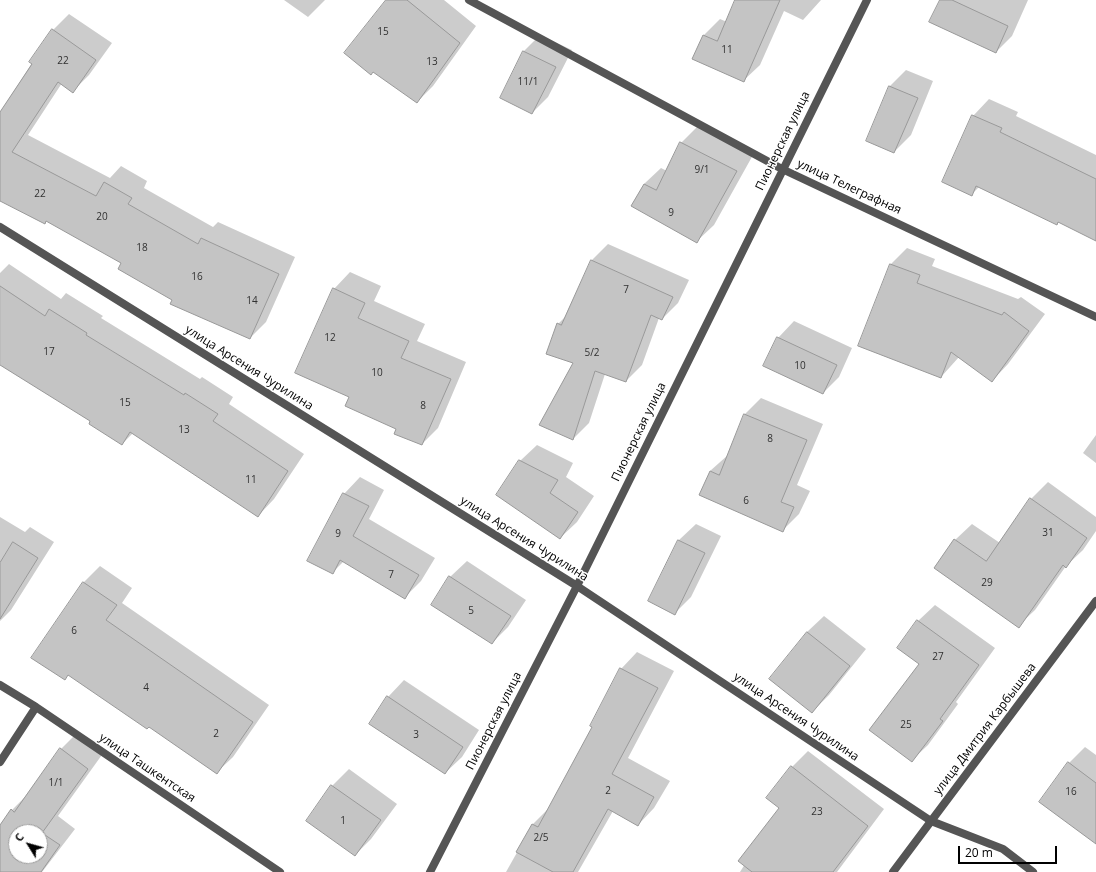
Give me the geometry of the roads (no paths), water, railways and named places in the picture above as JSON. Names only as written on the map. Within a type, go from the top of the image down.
[{"type":"street","name":"улица Телеграфная","points":[[469,0],[782,169],[1096,317]]},
{"type":"street","name":"Пионерская улица","points":[[430,872],[577,586],[782,169],[867,0]]},
{"type":"street","name":"улица Арсения Чурилина","points":[[0,227],[577,586],[931,821],[1003,849],[1033,872]]},
{"type":"street","name":"улица Дмитрия Карбышева","points":[[893,872],[1096,601]]},
{"type":"street","name":"улица Ташкентская","points":[[0,685],[36,707],[280,872]]},
{"type":"street","points":[[0,762],[36,707]]}]
